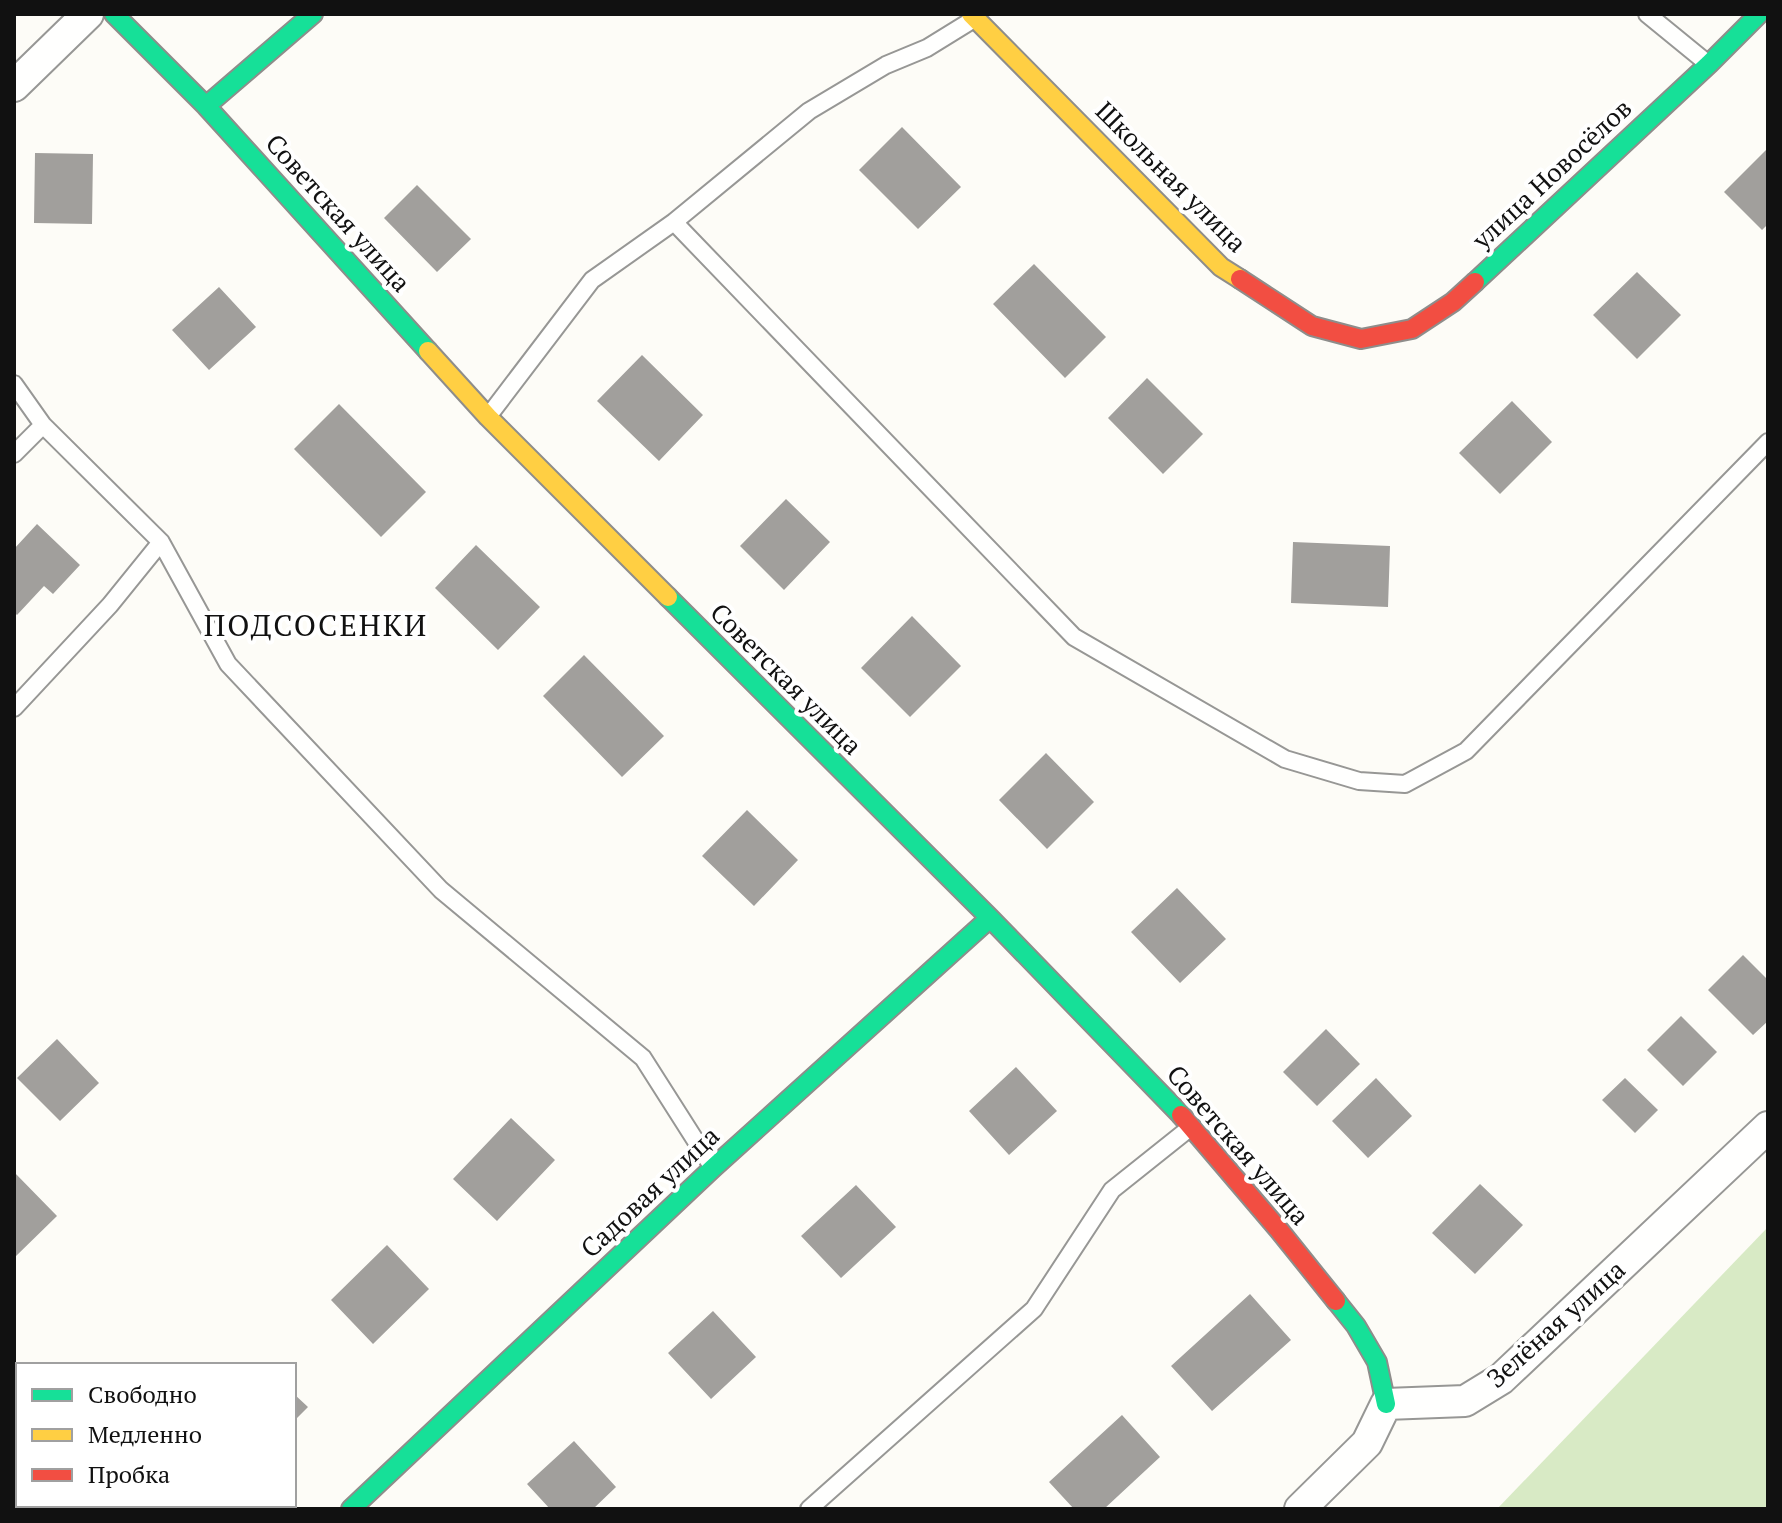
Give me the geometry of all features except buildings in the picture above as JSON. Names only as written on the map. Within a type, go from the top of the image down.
[{"type":"street","points":[[14,86],[88,14]]},
{"type":"street","name":"Советская улица","points":[[114,14],[206,106],[488,417],[990,918],[1192,1126],[1356,1326],[1377,1362],[1386,1404]]},
{"type":"street","points":[[206,106],[313,14]]},
{"type":"street","name":"Школьная улица","points":[[973,16],[1221,267],[1312,326],[1361,339]]},
{"type":"street","name":"улица Новосёлов","points":[[1361,339],[1412,329],[1453,302],[1756,17]]},
{"type":"street","name":"Садовая улица","points":[[351,1509],[713,1168],[990,918]]},
{"type":"street","name":"Зелёная улица","points":[[1386,1404],[1465,1401],[1501,1379],[1768,1127]]},
{"type":"street","points":[[1300,1509],[1367,1443],[1386,1404]]},
{"type":"lane","points":[[1647,14],[1709,64]]},
{"type":"lane","points":[[488,417],[592,280],[674,222],[809,111],[886,65],[927,48],[973,16]]},
{"type":"lane","points":[[1756,17],[1768,33]]},
{"type":"lane","points":[[674,222],[1074,637],[1285,759],[1359,781],[1405,784],[1466,751],[1768,442]]},
{"type":"lane","points":[[14,384],[43,425],[161,542],[228,664],[441,890],[643,1058],[713,1168]]},
{"type":"lane","points":[[14,454],[43,425]]},
{"type":"lane","points":[[14,708],[110,605],[161,542]]},
{"type":"lane","points":[[809,1509],[1034,1309],[1112,1190],[1192,1126]]},
{"type":"green space","points":[[1768,1227],[1768,1509],[1497,1509]]},
{"type":"traffic: fast","points":[[114,14],[206,106],[428,351]]},
{"type":"traffic: fast","points":[[206,106],[313,14]]},
{"type":"traffic: fast","points":[[1475,282],[1759,14]]},
{"type":"traffic: fast","points":[[668,597],[990,918],[1181,1115]]},
{"type":"traffic: fast","points":[[351,1509],[713,1168],[990,918]]},
{"type":"traffic: fast","points":[[1336,1301],[1356,1326],[1377,1362],[1386,1404]]},
{"type":"traffic: slow","points":[[971,14],[1221,267],[1240,279]]},
{"type":"traffic: slow","points":[[428,351],[488,417],[668,597]]},
{"type":"traffic: jam","points":[[1240,279],[1312,326],[1361,339],[1412,329],[1453,302],[1475,282]]},
{"type":"traffic: jam","points":[[1181,1115],[1336,1301]]},
{"type":"district","name":"ПОДСОСЕНКИ","points":[[316,626]]}]
